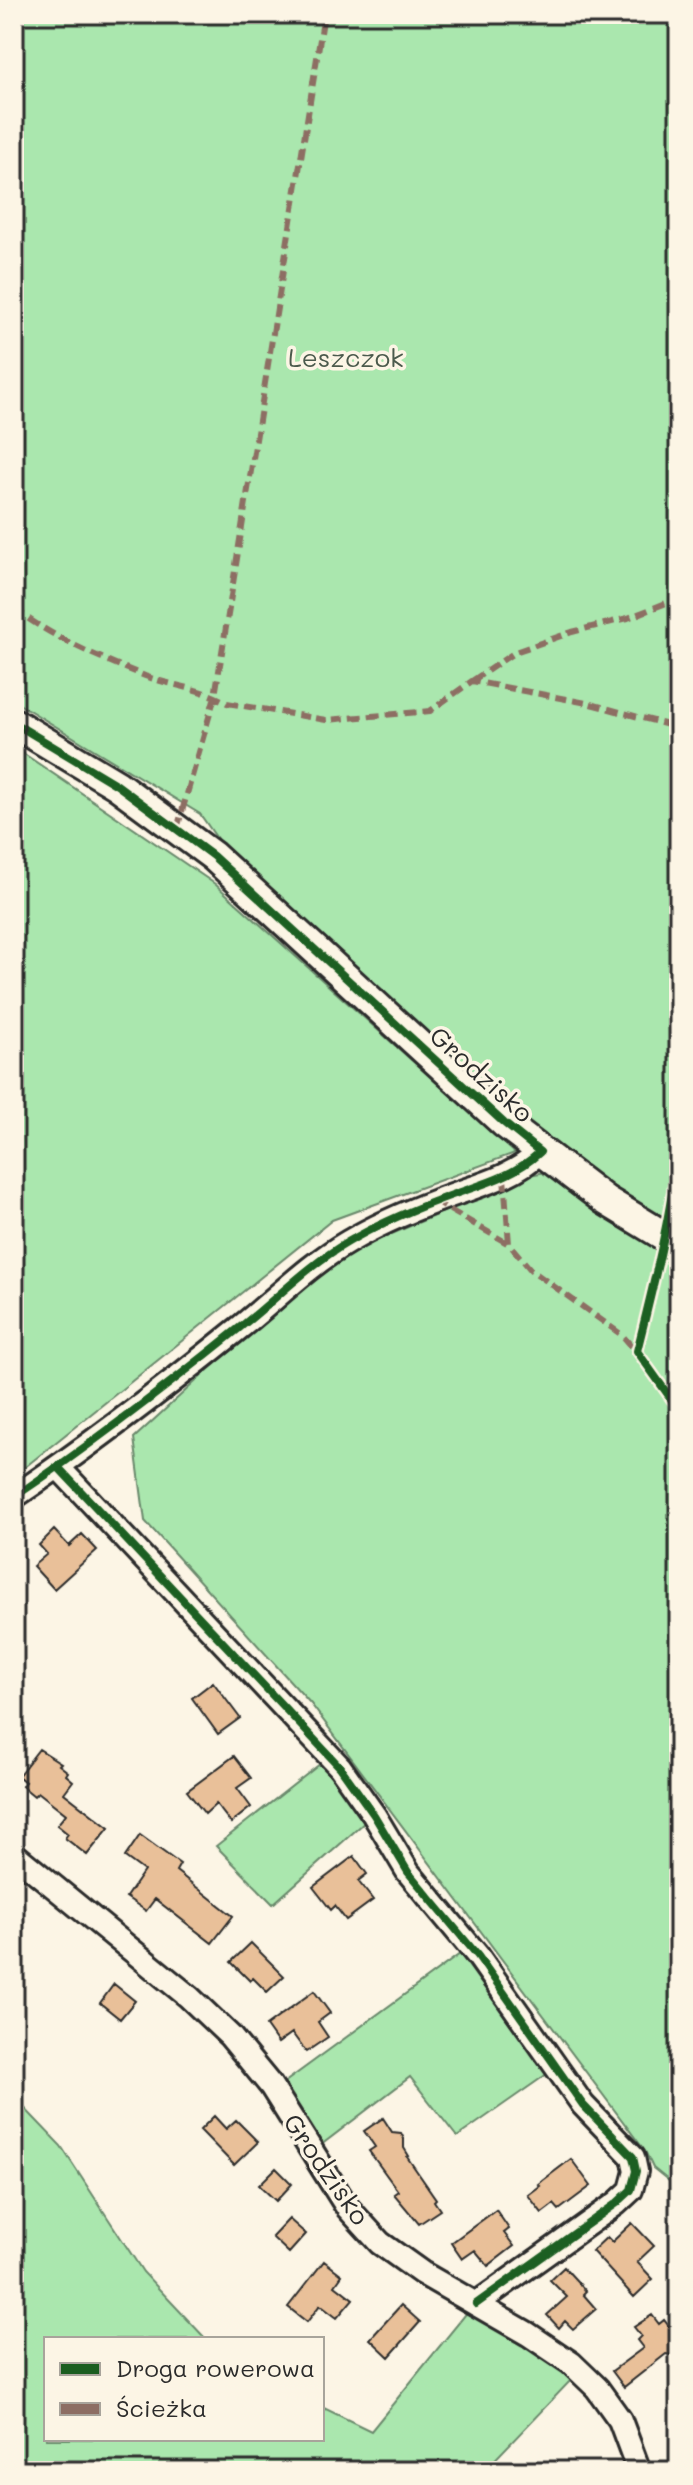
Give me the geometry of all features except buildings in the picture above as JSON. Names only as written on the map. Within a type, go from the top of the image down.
[{"type":"street","name":"Grodzisko","points":[[14,723],[117,785],[213,856],[504,1123],[605,1200],[679,1245]]},
{"type":"street","name":"Grodzisko","points":[[14,1497],[183,1373],[310,1267],[349,1241],[434,1201],[504,1177],[524,1167],[540,1152]]},
{"type":"street","points":[[58,1467],[340,1767],[374,1815],[408,1872],[478,1956],[583,2105],[633,2157],[636,2171],[631,2190],[476,2304]]},
{"type":"street","name":"Grodzisko","points":[[14,1854],[189,1997],[230,2036],[271,2086],[347,2207],[380,2243],[422,2273],[571,2363],[597,2388],[620,2420],[639,2471]]},
{"type":"green space","name":"Leszczok","points":[[14,14],[679,14],[679,1233],[547,1148],[234,863],[200,814],[14,701]]},
{"type":"green space","points":[[14,747],[215,884],[515,1153],[332,1220],[14,1476]]},
{"type":"green space","points":[[546,1172],[679,1258],[679,2189],[653,2168],[645,2151],[311,1704],[145,1521],[134,1438],[242,1339],[345,1254],[529,1175]]},
{"type":"green space","points":[[325,1760],[365,1822],[273,1904],[216,1846]]},
{"type":"green space","points":[[460,1954],[547,2074],[457,2137],[410,2077],[321,2145],[281,2085]]},
{"type":"green space","points":[[14,2097],[61,2146],[143,2272],[204,2337],[44,2337],[44,2441],[324,2441],[324,2408],[371,2431],[469,2310],[573,2378],[484,2471],[14,2471]]},
{"type":"marked path","points":[[177,829],[215,696],[324,14]]},
{"type":"marked path","points":[[472,681],[515,652],[572,632],[628,618],[679,598]]},
{"type":"marked path","points":[[14,608],[44,629],[94,654],[145,676],[227,703],[326,720],[430,711],[472,681],[587,703],[679,730]]},
{"type":"marked path","points":[[504,1177],[509,1244],[531,1270],[622,1335],[640,1356]]},
{"type":"marked path","points":[[434,1201],[509,1244]]},
{"type":"cycle path","points":[[14,723],[117,785],[213,856],[504,1123],[540,1152],[504,1176],[403,1215],[333,1251],[156,1394],[14,1497]]},
{"type":"cycle path","points":[[679,1145],[667,1223],[637,1351],[679,1410]]},
{"type":"cycle path","points":[[58,1467],[340,1767],[374,1815],[408,1872],[478,1956],[583,2105],[633,2157],[636,2171],[631,2190],[476,2304]]}]
